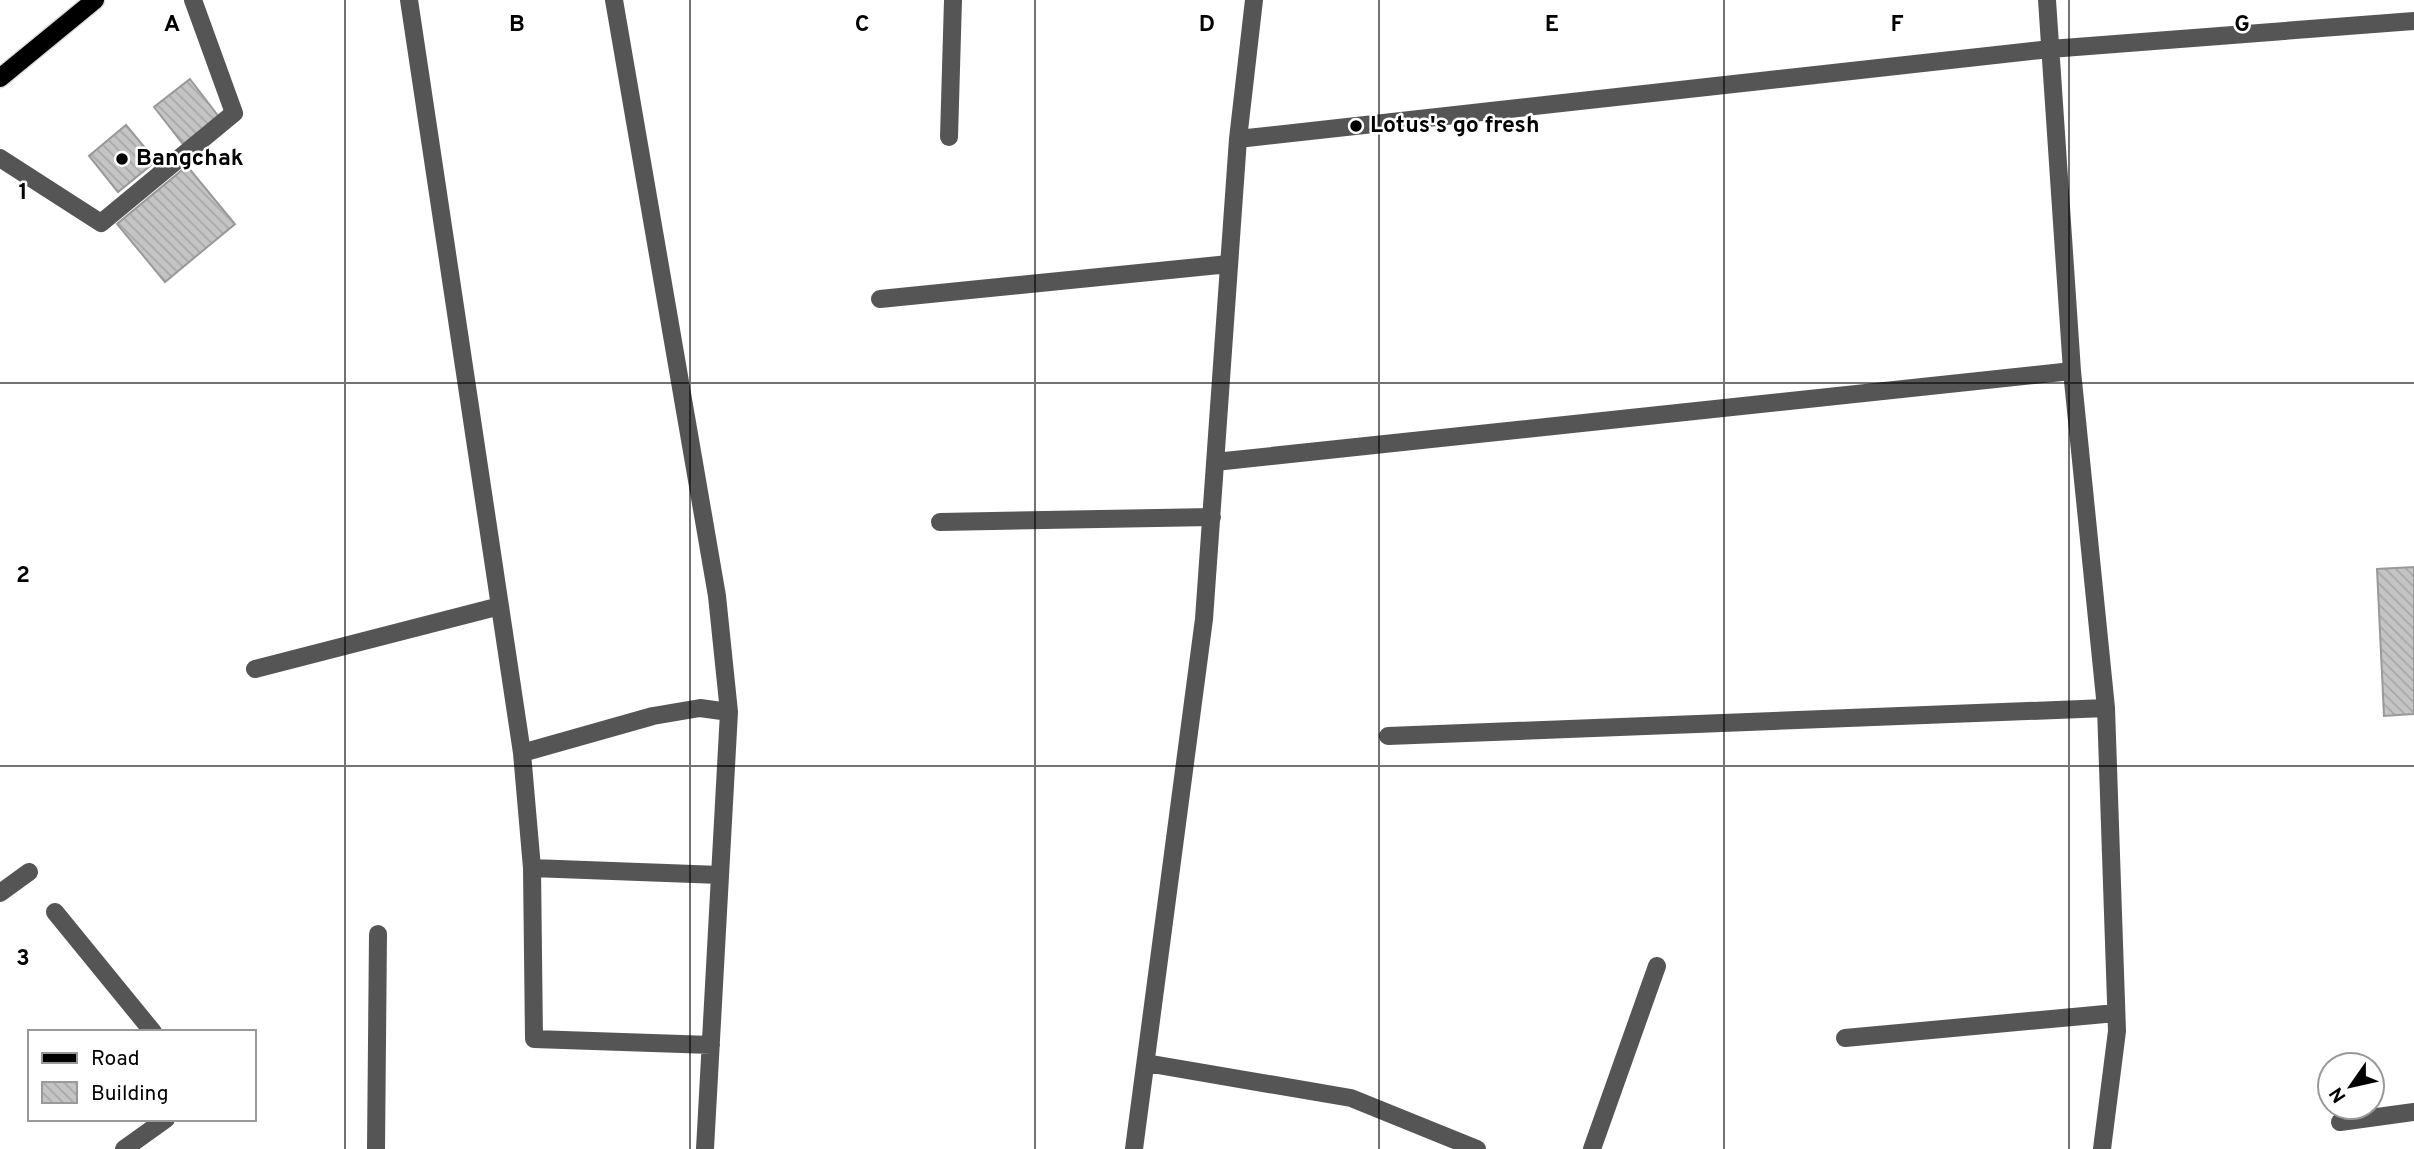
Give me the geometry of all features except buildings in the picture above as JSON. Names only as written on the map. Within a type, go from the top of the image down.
[{"type":"main road","points":[[0,78],[95,0]]},
{"type":"street","points":[[0,158],[101,223],[111,215],[233,113],[193,0]]},
{"type":"street","points":[[409,0],[522,753],[532,868],[534,1039],[711,1045]]},
{"type":"street","points":[[614,0],[718,596],[729,712],[705,1149]]},
{"type":"street","points":[[949,137],[953,0]]},
{"type":"street","points":[[1134,1149],[1204,619],[1238,139],[1254,0]]},
{"type":"street","points":[[2047,0],[2072,371],[2106,708],[2117,1031],[2102,1149]]},
{"type":"street","points":[[1238,139],[2050,48],[2414,21]]},
{"type":"street","points":[[880,299],[1229,264]]},
{"type":"street","points":[[1215,462],[2072,371]]},
{"type":"street","points":[[940,522],[1212,517]]},
{"type":"street","points":[[255,669],[500,606]]},
{"type":"street","points":[[522,753],[653,716],[700,708],[729,712]]},
{"type":"street","points":[[1388,736],[2106,708]]},
{"type":"street","points":[[532,868],[720,875]]},
{"type":"street","points":[[0,893],[29,872]]},
{"type":"street","points":[[55,912],[151,1030]]},
{"type":"street","points":[[376,1149],[378,934]]},
{"type":"street","points":[[1592,1149],[1657,966]]},
{"type":"street","points":[[1845,1038],[2116,1013]]},
{"type":"street","points":[[1146,1063],[1351,1098],[1477,1149]]},
{"type":"street","points":[[2340,1122],[2414,1112]]},
{"type":"street","points":[[124,1149],[163,1121]]},
{"type":"place","name":"Lotus's go fresh","points":[[1356,126]]},
{"type":"place","name":"Bangchak","points":[[122,159]]}]
